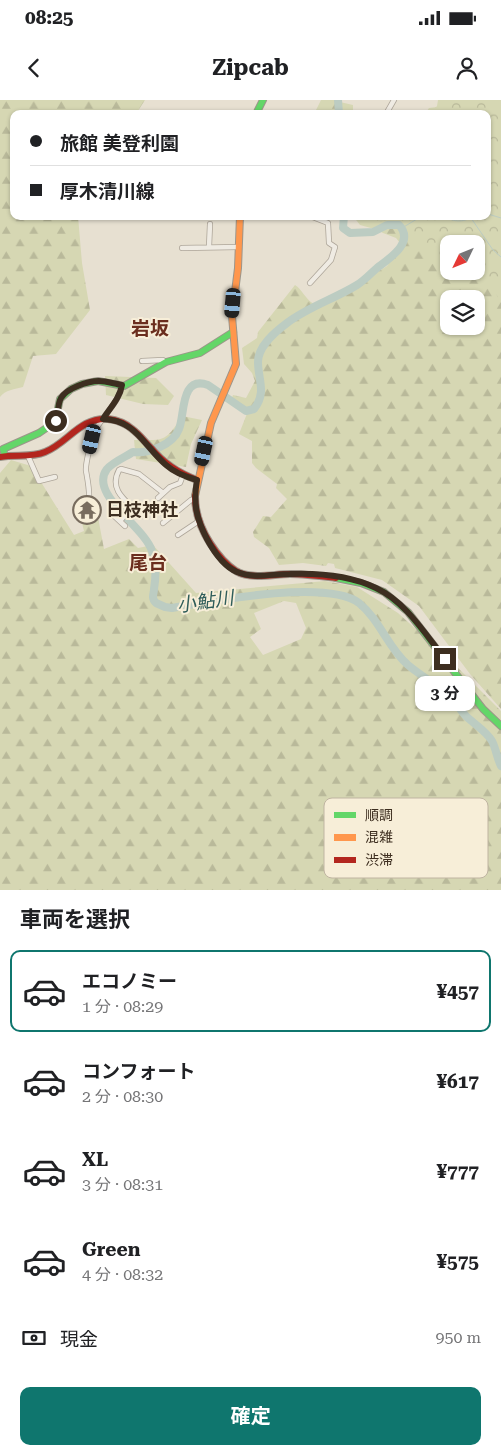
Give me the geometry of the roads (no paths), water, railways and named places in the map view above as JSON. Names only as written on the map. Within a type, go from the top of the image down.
[{"type":"main road","points":[[240,220],[238,268],[232,316],[237,353],[236,364],[228,388],[220,402],[210,428],[197,480],[195,502],[199,521],[217,555],[237,572],[252,576],[304,574],[337,578],[372,587],[391,597],[408,612],[483,709],[501,726]]},
{"type":"main road","points":[[197,480],[183,480],[156,456],[133,430],[122,422],[103,419],[82,424],[52,449],[40,454],[2,457],[4,449],[55,422],[58,415],[58,403],[67,392],[97,381],[124,386],[166,362],[195,355],[234,332]]},
{"type":"street","points":[[310,283],[330,260],[335,247],[329,243],[328,223],[320,220]]},
{"type":"street","points":[[209,247],[210,224]]},
{"type":"street","points":[[182,248],[239,246]]},
{"type":"street","points":[[142,361],[163,360],[166,362]]},
{"type":"street","points":[[89,502],[88,475],[85,470],[92,436],[119,396],[122,385]]},
{"type":"street","points":[[28,456],[39,481],[55,477]]},
{"type":"street","points":[[120,520],[132,508],[116,489],[115,483],[119,470],[139,474],[162,492]]},
{"type":"street","points":[[158,498],[162,492],[183,480]]},
{"type":"street","points":[[164,523],[184,505],[195,502]]},
{"type":"street","points":[[111,513],[125,526]]},
{"type":"street","points":[[178,535],[199,521]]},
{"type":"waterway","name":"小鮎川","points":[[338,100],[339,110]]},
{"type":"waterway","points":[[491,215],[501,218]]},
{"type":"waterway","name":"小鮎川","points":[[344,220],[343,228],[350,233],[373,232],[387,225],[399,225],[403,231],[402,243],[394,254],[360,283],[295,317],[268,340],[259,356],[258,368],[261,392],[254,409],[246,411],[208,385],[199,383],[192,386],[185,398],[181,423],[176,435],[166,444],[153,450],[133,452],[112,464],[107,469],[103,479],[105,489],[119,510],[147,541],[152,551],[155,570],[153,598],[156,603],[172,608],[240,597],[296,592],[343,596],[359,603],[373,617],[401,658],[451,697],[465,715],[487,735],[492,741],[501,766]]},
{"type":"waterway","points":[[402,228],[415,220]]},
{"type":"waterway","points":[[454,220],[465,220]]},
{"type":"waterway","points":[[472,220],[493,250],[501,257]]},
{"type":"place","name":"日枝神社","points":[[87,510]]},
{"type":"district","name":"岩坂","points":[[150,328]]},
{"type":"district","name":"尾台","points":[[148,562]]}]
